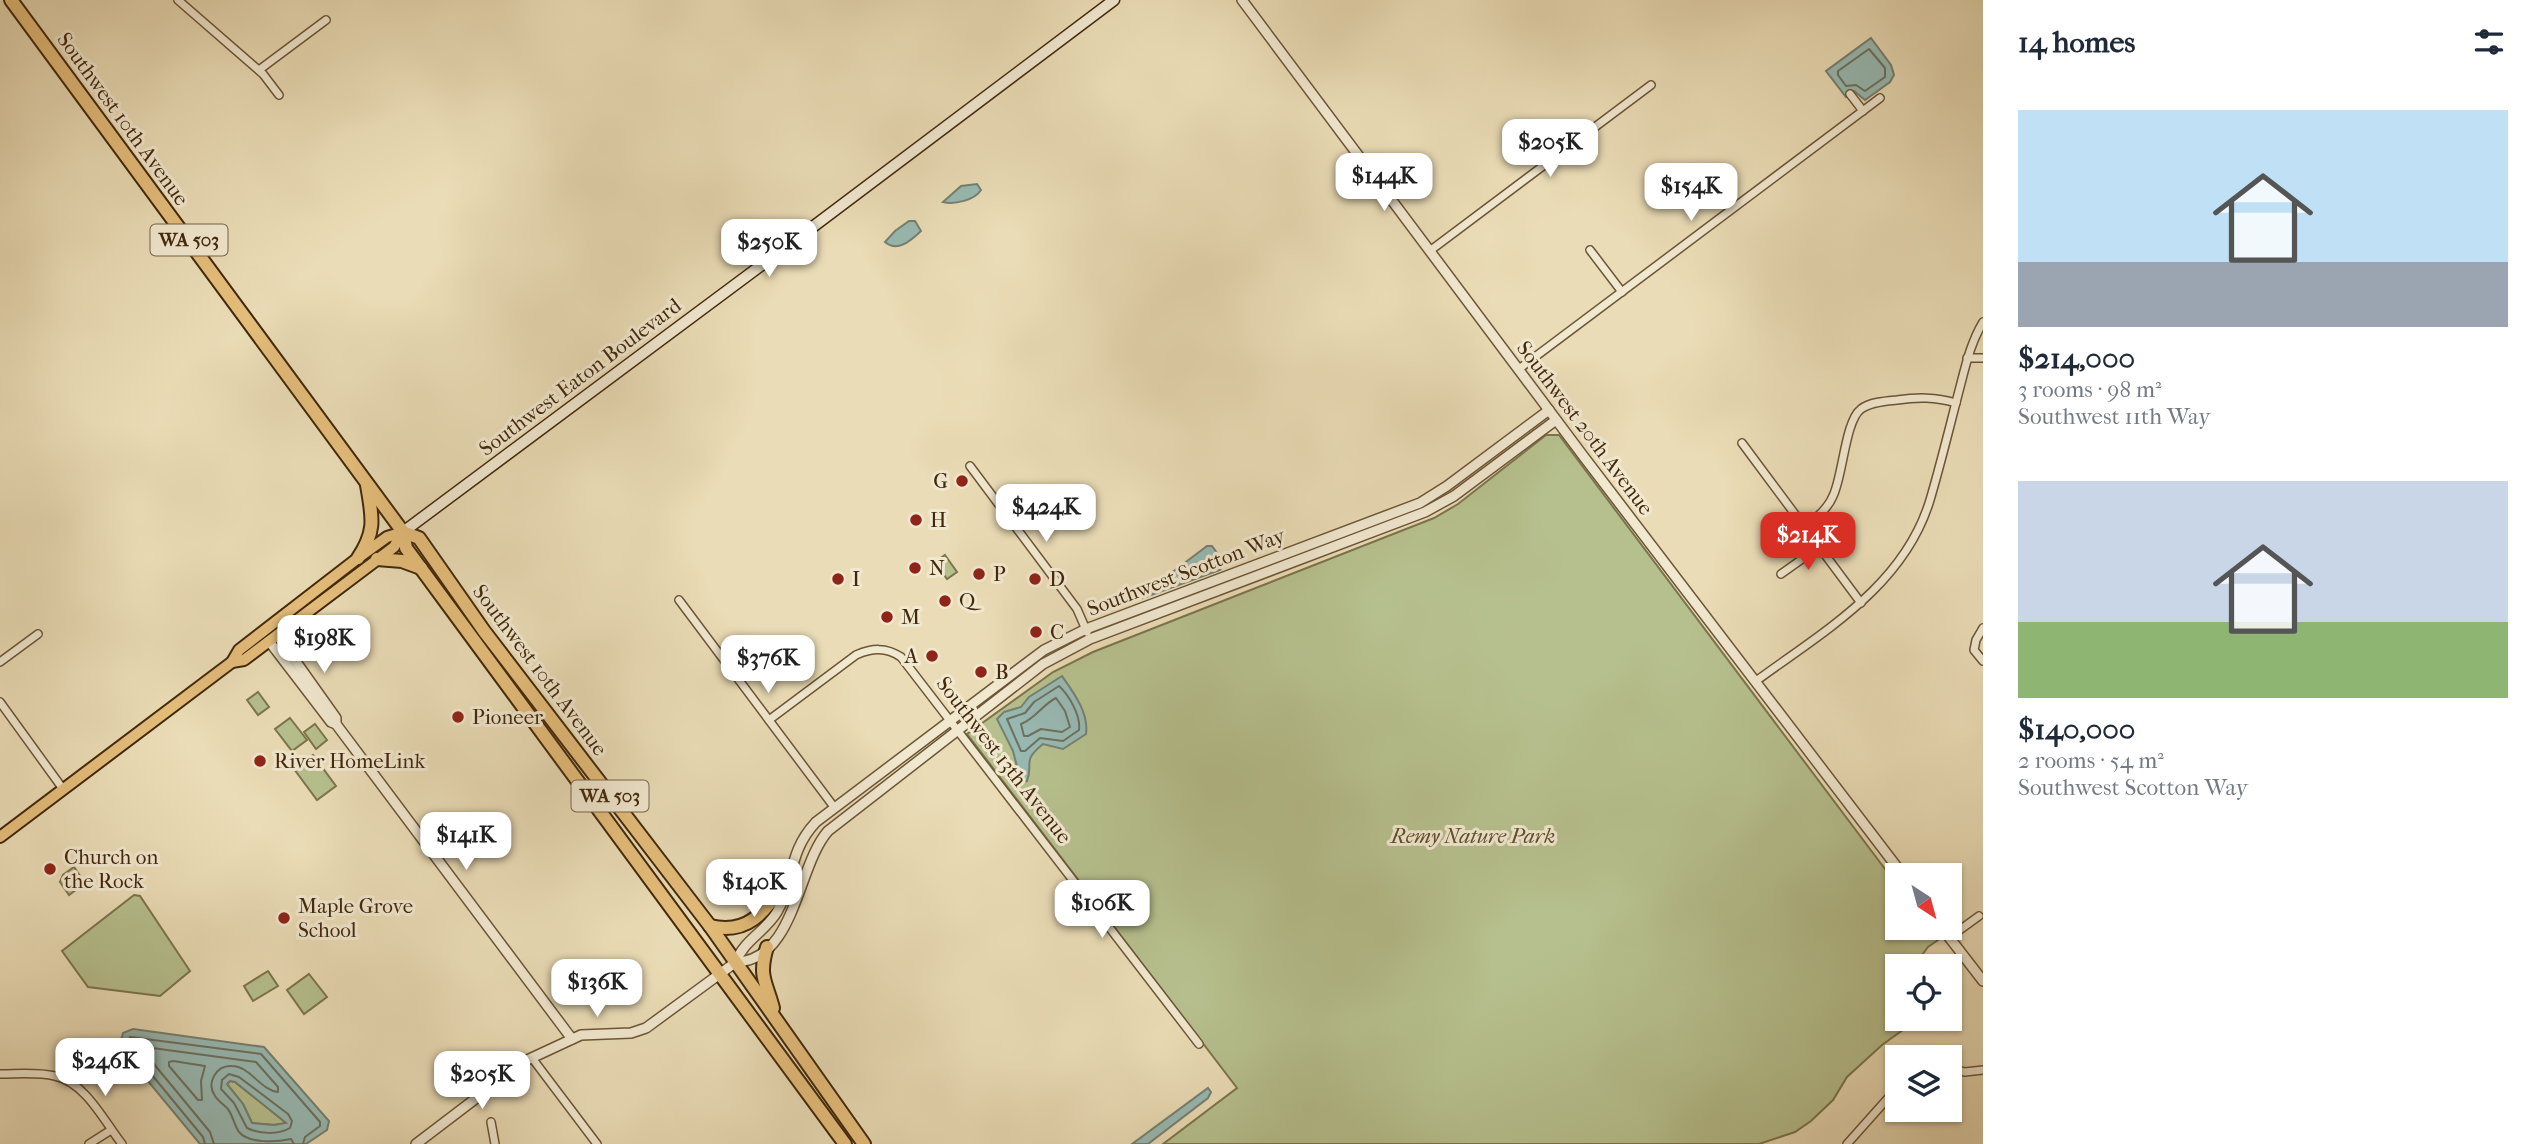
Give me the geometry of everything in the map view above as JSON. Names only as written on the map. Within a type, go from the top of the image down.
[{"type":"highway","name":"Southwest 10th Avenue","points":[[12,0],[366,481],[404,531],[419,538],[484,631],[736,962],[864,1144]]},
{"type":"highway","points":[[358,558],[372,532],[366,481]]},
{"type":"highway","name":"Southwest 10th Avenue","points":[[404,531],[406,548],[845,1144]]},
{"type":"highway","points":[[377,559],[402,561],[421,568]]},
{"type":"highway","points":[[709,926],[727,929],[743,927],[764,910],[789,876]]},
{"type":"highway","points":[[767,947],[762,968],[763,981],[776,1019]]},
{"type":"main road","name":"Southwest Eaton Boulevard","points":[[0,836],[232,662],[239,650],[358,558],[387,537],[404,531],[809,231],[1114,0]]},
{"type":"main road","name":"Southwest Eaton Boulevard","points":[[232,662],[244,660],[394,547],[404,531]]},
{"type":"main road","points":[[273,638],[271,633],[286,621],[296,607]]},
{"type":"street","points":[[178,0],[259,71],[279,95]]},
{"type":"street","name":"Southwest 20th Avenue","points":[[1242,0],[1556,420],[1894,863]]},
{"type":"street","points":[[259,71],[326,20]]},
{"type":"street","points":[[1431,250],[1651,85]]},
{"type":"street","points":[[1850,94],[1863,111]]},
{"type":"street","points":[[1519,369],[1880,98]]},
{"type":"street","points":[[1590,250],[1622,292]]},
{"type":"street","points":[[1756,681],[1861,603],[1892,572],[1920,526],[1930,500],[1967,358],[1983,322]]},
{"type":"street","points":[[1967,358],[1983,358]]},
{"type":"street","points":[[1804,527],[1824,510],[1835,493],[1853,418],[1859,411],[1867,406],[1919,397],[1956,403]]},
{"type":"street","name":"Southwest Scotton Way","points":[[416,1144],[532,1058],[585,1034],[631,1033],[646,1028],[736,962],[740,949],[763,931],[778,911],[793,858],[804,835],[816,822],[1044,650],[1086,629],[1429,499],[1549,410]]},
{"type":"street","name":"Southwest Scotton Way","points":[[736,962],[749,962],[767,947],[793,912],[808,866],[824,836],[1042,664],[1090,639],[1408,520],[1448,500],[1556,420]]},
{"type":"street","points":[[1742,443],[1861,603]]},
{"type":"street","points":[[971,466],[1077,609],[1090,639]]},
{"type":"street","points":[[1367,523],[1371,533]]},
{"type":"street","points":[[1781,574],[1818,547]]},
{"type":"street","points":[[679,600],[834,807]]},
{"type":"street","points":[[1983,628],[1974,650],[1983,661]]},
{"type":"street","points":[[0,662],[38,634]]},
{"type":"street","points":[[273,638],[331,722],[336,724],[572,1039]]},
{"type":"street","name":"Southwest 13th Avenue","points":[[769,720],[856,655],[871,649],[884,649],[901,657],[1199,1044]]},
{"type":"street","points":[[0,702],[63,789]]},
{"type":"street","points":[[1962,928],[1979,916]]},
{"type":"street","points":[[1952,940],[1983,981]]},
{"type":"street","points":[[532,1058],[597,1144]]},
{"type":"street","points":[[1962,1071],[1983,1070]]},
{"type":"street","points":[[0,1074],[58,1076],[76,1085],[122,1144]]},
{"type":"street","points":[[1847,1144],[1885,1101]]},
{"type":"street","points":[[491,1122],[495,1144]]},
{"type":"street","points":[[89,1144],[111,1130]]},
{"type":"green space","name":"Remy Nature Park","points":[[1546,435],[1559,435],[1885,869],[1885,940],[1938,940],[1923,954],[1885,954],[1885,1031],[1901,1031],[1847,1077],[1833,1100],[1795,1132],[1759,1144],[1163,1144],[1237,1088],[967,734],[1053,672],[1093,652],[1434,518],[1458,504]]},
{"type":"green space","points":[[945,555],[957,572],[947,579],[935,562]]},
{"type":"green space","points":[[258,692],[269,707],[258,715],[247,700]]},
{"type":"green space","points":[[290,718],[307,740],[292,751],[275,729]]},
{"type":"green space","points":[[315,724],[327,740],[316,749],[304,732]]},
{"type":"green space","points":[[313,755],[336,786],[317,800],[294,769]]},
{"type":"green space","points":[[74,867],[85,883],[69,895],[60,882],[63,875]]},
{"type":"green space","points":[[134,895],[140,896],[190,971],[160,996],[88,987],[62,951]]},
{"type":"green space","points":[[268,971],[278,986],[253,1001],[244,986]]},
{"type":"green space","points":[[309,974],[327,997],[304,1014],[287,990]]},
{"type":"green space","points":[[230,1081],[235,1082],[287,1123],[252,1123],[243,1104],[227,1084]]},
{"type":"water","points":[[1871,38],[1891,65],[1894,75],[1890,82],[1865,100],[1854,91],[1846,97],[1826,71]]},
{"type":"water","points":[[977,184],[981,190],[974,197],[958,202],[943,202],[961,186]]},
{"type":"water","points":[[909,221],[915,221],[921,231],[899,246],[885,242],[895,231]]},
{"type":"water","points":[[1207,546],[1212,546],[1223,561],[1220,570],[1143,598],[1142,595]]},
{"type":"water","points":[[1062,676],[1083,711],[1086,734],[1063,749],[1043,744],[1030,759],[1027,781],[1021,782],[1013,751],[997,719],[1004,712],[1021,707],[1029,697]]},
{"type":"water","points":[[133,1029],[264,1047],[329,1121],[327,1130],[306,1144],[200,1144],[123,1051],[120,1044],[123,1033]],"holes":[[[230,1081],[235,1082],[286,1123],[252,1123],[243,1104],[227,1084]]]},
{"type":"water","points":[[1208,1088],[1211,1092],[1208,1098],[1148,1144],[1132,1144]]},
{"type":"place","name":"G","points":[[962,481]]},
{"type":"place","name":"H","points":[[916,520]]},
{"type":"place","name":"N","points":[[915,568]]},
{"type":"place","name":"P","points":[[979,574]]},
{"type":"place","name":"I","points":[[838,579]]},
{"type":"place","name":"D","points":[[1035,579]]},
{"type":"place","name":"Q","points":[[945,601]]},
{"type":"place","name":"M","points":[[887,617]]},
{"type":"place","name":"C","points":[[1036,632]]},
{"type":"place","name":"A","points":[[932,656]]},
{"type":"place","name":"B","points":[[981,672]]},
{"type":"place","name":"Pioneer","points":[[458,717]]},
{"type":"place","name":"River HomeLink","points":[[260,761]]},
{"type":"place","name":"Church on the Rock","points":[[50,869]]},
{"type":"place","name":"Maple Grove School","points":[[284,918]]}]
